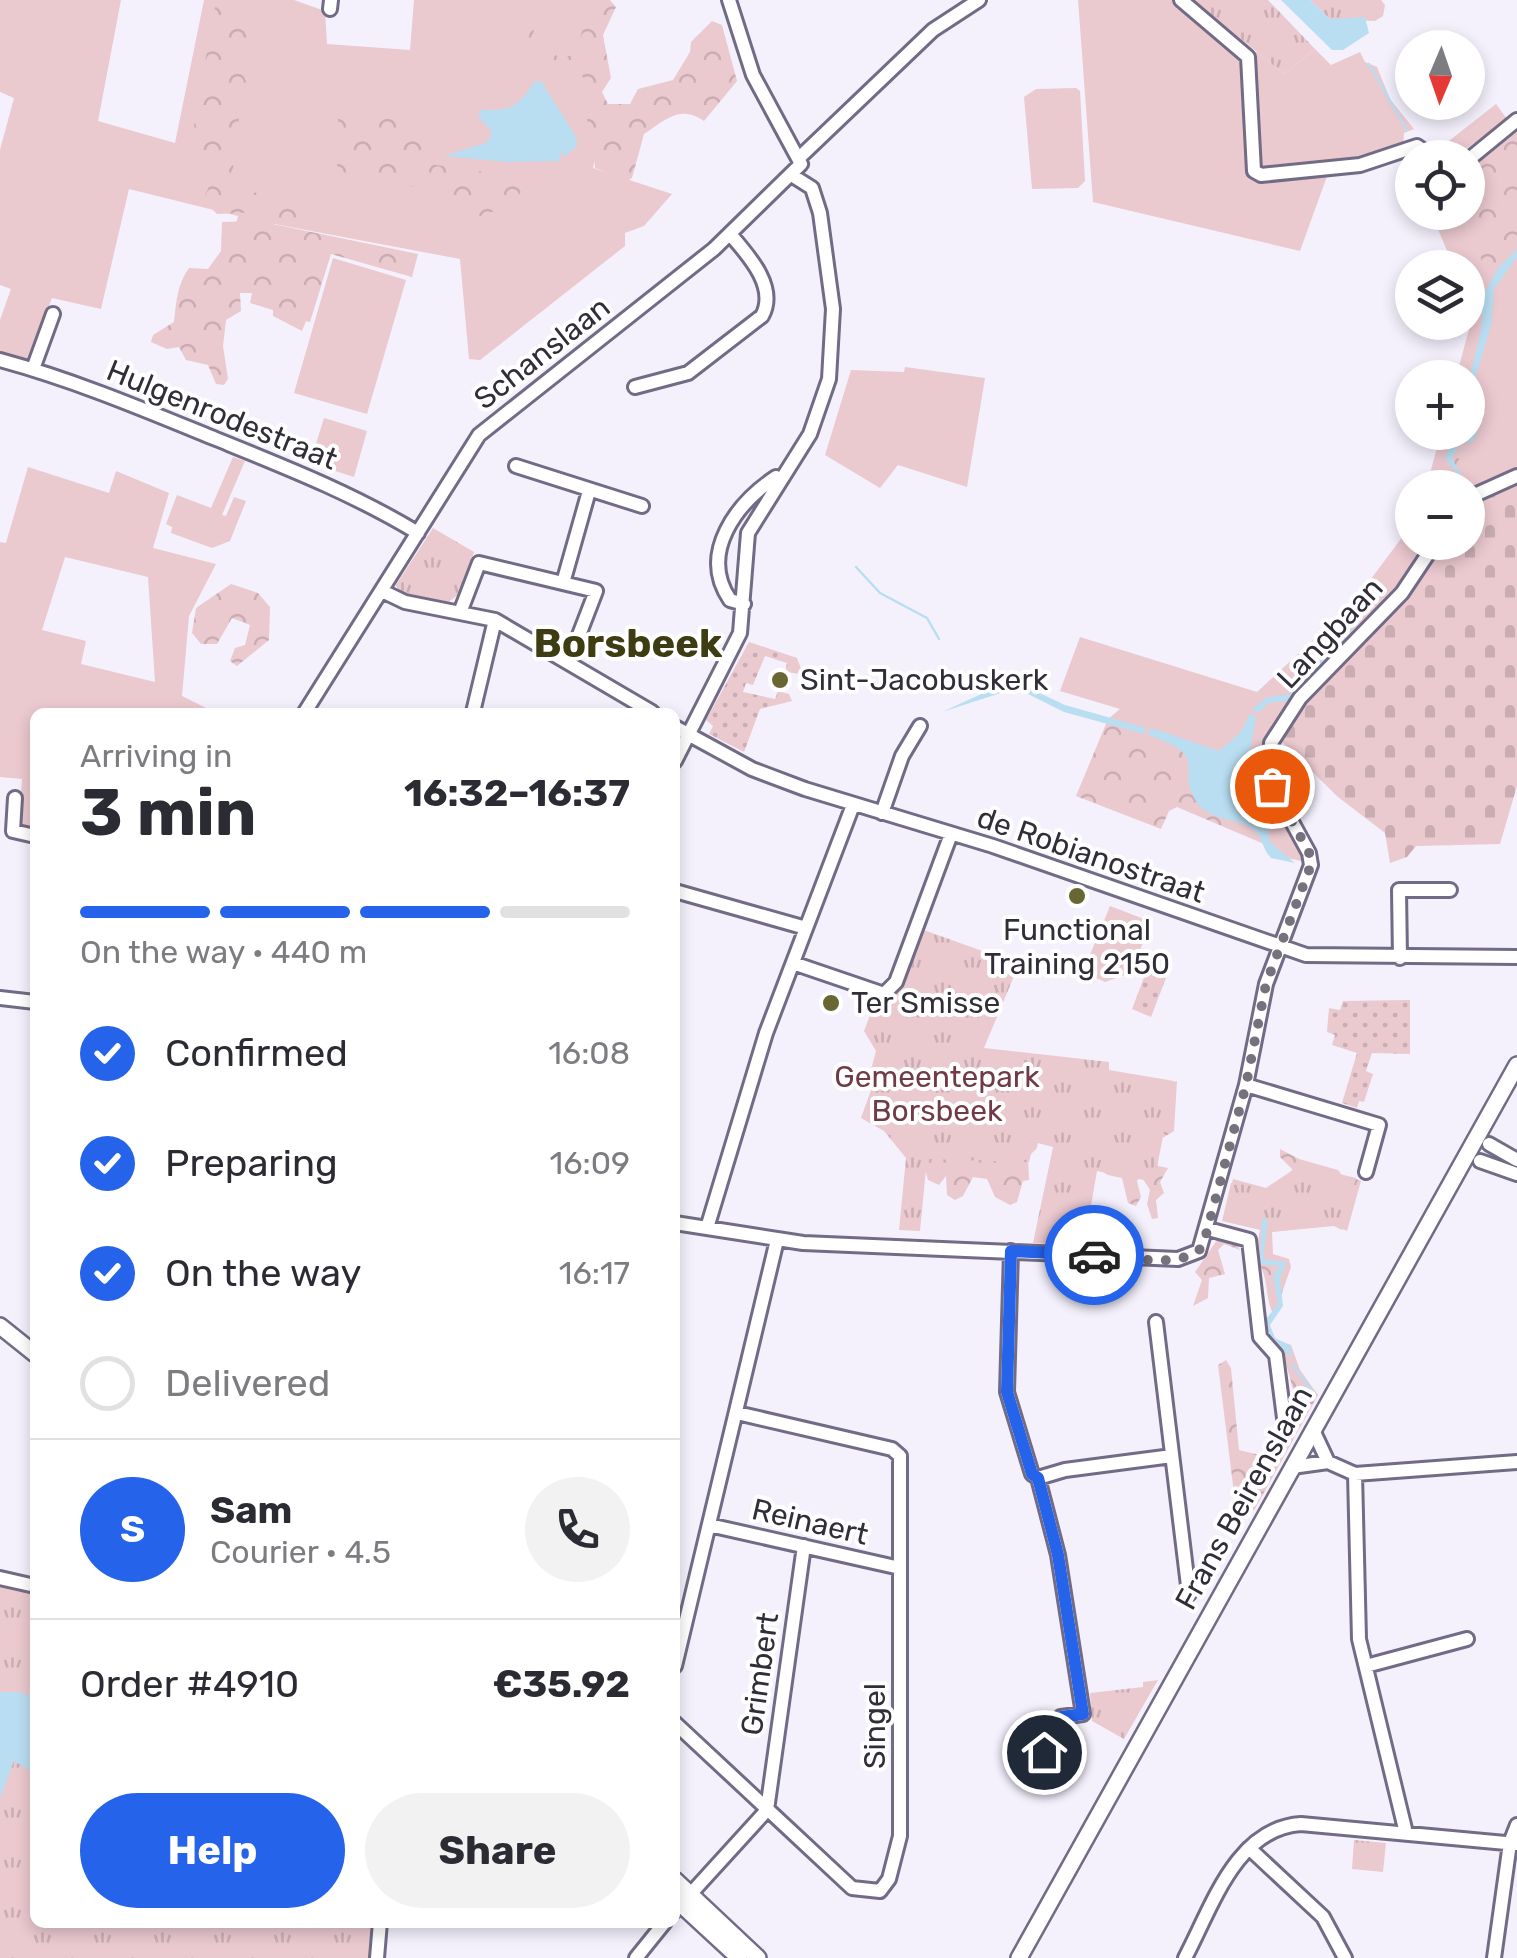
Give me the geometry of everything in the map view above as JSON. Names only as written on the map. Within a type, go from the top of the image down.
[{"type":"main road","name":"Frans Beirenslaan","points":[[1019,1958],[1517,1065]]},
{"type":"main road","points":[[0,1326],[30,1350]]},
{"type":"main road","points":[[0,1339],[30,1362]]},
{"type":"main road","points":[[680,1902],[740,1958]]},
{"type":"main road","points":[[680,1902],[758,1958]]},
{"type":"street","points":[[729,0],[753,75],[800,157]]},
{"type":"street","points":[[680,730],[740,633],[748,533],[816,421],[828,379],[834,327],[817,200],[810,186],[794,176],[800,157],[934,30],[979,0]]},
{"type":"street","points":[[1181,0],[1248,57],[1254,171],[1261,175],[1360,164],[1395,153]]},
{"type":"street","points":[[1485,146],[1517,120]]},
{"type":"street","name":"Schanslaan","points":[[307,708],[482,432],[730,234],[794,176]]},
{"type":"street","points":[[635,387],[688,374],[762,316],[766,308],[761,275],[730,234]]},
{"type":"street","points":[[33,368],[53,314]]},
{"type":"street","name":"Hulgenrodestraat","points":[[0,360],[33,368],[362,499],[418,533]]},
{"type":"street","points":[[516,466],[564,478],[590,491],[642,506]]},
{"type":"street","points":[[744,604],[730,600],[722,583],[723,536],[740,507],[782,472]]},
{"type":"street","points":[[1485,490],[1517,476]]},
{"type":"street","points":[[563,583],[590,491]]},
{"type":"street","name":"Langbaan","points":[[1278,947],[1311,858],[1269,780],[1273,739],[1300,698],[1402,593],[1424,560]]},
{"type":"street","points":[[460,610],[479,563],[596,591],[569,661]]},
{"type":"street","points":[[382,591],[405,602],[495,620],[645,708]]},
{"type":"street","points":[[474,708],[495,620]]},
{"type":"street","points":[[882,814],[902,756],[920,726]]},
{"type":"street","name":"de Robianostraat","points":[[680,730],[752,769],[1278,947],[1318,957],[1517,960]]},
{"type":"street","points":[[15,798],[13,831],[30,835]]},
{"type":"street","points":[[707,1228],[766,1033],[853,805]]},
{"type":"street","points":[[793,963],[884,994],[896,982],[951,834]]},
{"type":"street","points":[[1400,958],[1399,890],[1450,890]]},
{"type":"street","points":[[680,892],[806,928]]},
{"type":"street","points":[[680,1224],[777,1240],[1178,1259],[1199,1251],[1246,1085],[1278,947]]},
{"type":"street","points":[[0,998],[30,1001]]},
{"type":"street","points":[[1246,1085],[1379,1125],[1366,1172]]},
{"type":"street","points":[[1489,1144],[1517,1160]]},
{"type":"street","points":[[1480,1161],[1517,1174]]},
{"type":"street","points":[[1208,1229],[1249,1240],[1260,1337],[1276,1355],[1284,1418]]},
{"type":"street","points":[[680,1645],[777,1240]]},
{"type":"street","points":[[1011,1251],[1007,1392],[1032,1474],[1038,1478],[1058,1555],[1083,1714],[1061,1717],[1044,1752]]},
{"type":"street","points":[[1156,1322],[1190,1594]]},
{"type":"street","name":"Singel","points":[[680,1728],[852,1888],[880,1891],[889,1879],[900,1836],[900,1456],[892,1449],[737,1413]]},
{"type":"street","points":[[1313,1430],[1328,1462]]},
{"type":"street","points":[[1038,1478],[1065,1470],[1172,1456]]},
{"type":"street","points":[[1292,1467],[1328,1462],[1356,1474],[1517,1462]]},
{"type":"street","points":[[1356,1474],[1359,1639],[1406,1833]]},
{"type":"street","name":"Reinaert","points":[[708,1525],[900,1568]]},
{"type":"street","name":"Grimbert","points":[[767,1810],[804,1546]]},
{"type":"street","points":[[0,1578],[30,1585]]},
{"type":"street","points":[[1366,1666],[1467,1639]]},
{"type":"street","points":[[680,1902],[767,1810]]},
{"type":"street","points":[[1185,1958],[1249,1848],[1265,1832],[1285,1825],[1514,1844]]},
{"type":"street","points":[[1494,1958],[1517,1825]]},
{"type":"street","points":[[1249,1848],[1322,1917],[1346,1958]]},
{"type":"street","points":[[377,1958],[380,1928]]},
{"type":"street","points":[[636,1958],[660,1928]]},
{"type":"green space","points":[[0,0],[121,0],[98,121],[175,143],[204,0],[294,0],[325,11],[327,44],[410,50],[414,0],[594,0],[597,147],[593,168],[672,194],[644,226],[625,233],[625,246],[480,360],[469,359],[460,259],[274,224],[221,280],[238,216],[129,189],[101,309],[52,298],[28,360],[0,352],[0,320],[11,289],[0,285],[0,150],[14,98],[0,92]]},
{"type":"green space","points":[[219,0],[245,0],[241,13],[249,44],[241,66],[251,88],[248,104],[240,111],[231,185],[300,207],[302,214],[295,225],[270,220],[260,212],[217,214],[204,201],[210,169],[194,127]]},
{"type":"green space","points":[[519,0],[537,0],[533,38],[557,56],[576,56],[586,15],[583,0],[610,0],[616,7],[603,35],[611,78],[602,92],[608,104],[630,104],[638,89],[673,80],[690,52],[691,42],[712,21],[722,25],[737,81],[704,121],[680,114],[644,134],[632,178],[627,181],[595,168],[587,87],[580,73],[571,65],[504,48],[525,27]]},
{"type":"green space","points":[[1078,0],[1181,0],[1248,57],[1257,52],[1284,74],[1315,49],[1331,65],[1360,52],[1365,62],[1377,67],[1395,105],[1395,120],[1407,120],[1414,129],[1404,133],[1404,140],[1395,140],[1395,151],[1330,168],[1300,251],[1093,202]]},
{"type":"green space","points":[[1193,0],[1268,0],[1315,49],[1284,74]]},
{"type":"green space","points":[[1310,0],[1381,0],[1385,5],[1383,16],[1375,21],[1330,19]]},
{"type":"green space","points":[[1036,89],[1080,91],[1085,181],[1078,188],[1032,189],[1024,97]]},
{"type":"green space","points":[[1496,104],[1507,119],[1478,140],[1450,140],[1476,120],[1485,120],[1485,113]]},
{"type":"green space","points":[[338,115],[421,121],[429,143],[429,164],[485,172],[523,186],[516,202],[482,216],[459,214],[437,187],[341,185],[337,180]]},
{"type":"green space","points":[[1517,120],[1517,253],[1492,284],[1485,268],[1485,250],[1477,250],[1468,230],[1485,230],[1485,146]]},
{"type":"green space","points":[[258,221],[418,254],[412,277],[331,254],[310,322],[306,321],[302,331],[273,316],[273,310],[250,303],[252,293],[240,293],[241,311],[226,320],[223,346],[228,379],[224,385],[216,384],[208,365],[186,360],[179,347],[167,349],[151,342],[153,335],[174,322],[176,301],[189,268],[208,269],[221,251],[222,222]]},
{"type":"green space","points":[[1438,230],[1469,230],[1477,250],[1447,250]]},
{"type":"green space","points":[[1517,253],[1517,469],[1485,482],[1485,470],[1431,470],[1436,450],[1485,450],[1485,360],[1461,360],[1466,340],[1485,340],[1485,267],[1492,283]]},
{"type":"green space","points":[[333,258],[406,280],[367,414],[294,393]]},
{"type":"green space","points":[[905,367],[985,378],[967,487],[898,465],[880,488],[825,455],[851,370],[904,372]]},
{"type":"green space","points":[[324,418],[367,431],[354,477],[310,463]]},
{"type":"green space","points":[[1449,450],[1468,450],[1457,456],[1465,470],[1454,470],[1448,465]]},
{"type":"green space","points":[[233,457],[245,461],[222,515],[226,516],[234,497],[246,501],[230,541],[212,548],[171,533],[172,527],[166,524],[177,495],[211,508]]},
{"type":"green space","points":[[28,467],[109,493],[116,471],[169,493],[153,548],[216,564],[189,616],[182,696],[206,708],[30,708],[30,831],[18,829],[22,779],[0,777],[0,542],[6,543]],"holes":[[[65,557],[148,577],[155,682],[81,664],[86,641],[42,630]]]},
{"type":"green space","points":[[1517,485],[1517,786],[1500,844],[1416,846],[1407,857],[1390,863],[1385,833],[1338,797],[1280,740],[1308,698],[1409,596],[1433,560],[1485,560],[1485,500]]},
{"type":"green space","points":[[433,528],[474,552],[458,595],[447,603],[402,598],[396,585]]},
{"type":"green space","points":[[1395,547],[1395,560],[1433,560],[1409,596],[1308,698],[1264,763],[1305,862],[1279,856],[1175,741],[1108,719],[1120,709],[1060,691],[1080,637],[1257,692],[1353,603]]},
{"type":"green space","points":[[231,584],[258,593],[270,607],[269,640],[237,666],[230,661],[235,648],[245,645],[250,625],[232,618],[217,644],[201,644],[192,633],[196,608]]},
{"type":"green space","points":[[749,642],[797,658],[803,674],[785,672],[787,663],[765,656],[753,685],[746,683],[743,692],[775,699],[778,691],[789,694],[792,701],[760,709],[744,752],[709,734],[713,726],[706,720]]},
{"type":"green space","points":[[1108,719],[1174,740],[1240,800],[1264,844],[1177,807],[1169,811],[1161,829],[1076,796]]},
{"type":"green space","points":[[1110,906],[1152,922],[1130,973],[1105,982],[1083,972]]},
{"type":"green space","name":"Gemeentepark Borsbeek","points":[[921,929],[1019,964],[984,1048],[1109,1062],[1109,1070],[1174,1081],[1154,1182],[1097,1171],[1084,1246],[1033,1243],[1053,1147],[1034,1142],[1029,1162],[927,1159],[920,1231],[899,1230],[906,1158],[884,1131],[861,1118],[875,1079],[869,1077],[876,1051],[864,1031],[874,1005],[900,983]]},
{"type":"green space","points":[[1150,962],[1157,965],[1154,974],[1166,978],[1151,1017],[1132,1009]]},
{"type":"green space","points":[[1410,1000],[1410,1054],[1372,1053],[1366,1071],[1373,1074],[1364,1102],[1359,1101],[1357,1108],[1342,1103],[1357,1053],[1332,1045],[1335,1035],[1327,1032],[1329,1008],[1340,1010],[1343,1001]]},
{"type":"green space","points":[[1177,1081],[1174,1131],[1159,1140],[1143,1163],[1168,1168],[1160,1182],[1164,1193],[1156,1200],[1158,1218],[1152,1219],[1147,1204],[1150,1190],[1141,1176],[1137,1181],[1141,1197],[1136,1206],[1128,1203],[1122,1178],[1108,1175],[1039,1135],[1037,1148],[1028,1157],[1029,1180],[1023,1181],[1017,1202],[1010,1205],[995,1197],[987,1179],[973,1177],[963,1196],[955,1200],[947,1195],[946,1176],[939,1185],[928,1180],[922,1159]]},
{"type":"green space","points":[[1280,1149],[1338,1170],[1346,1180],[1351,1177],[1361,1181],[1347,1231],[1334,1225],[1272,1232],[1273,1254],[1289,1259],[1291,1267],[1274,1316],[1255,1256],[1260,1230],[1231,1187],[1233,1179],[1266,1188],[1293,1170],[1280,1157]]},
{"type":"green space","points":[[1299,1164],[1356,1178],[1342,1230],[1334,1226],[1269,1232],[1222,1221],[1231,1183],[1271,1189]]},
{"type":"green space","points":[[1217,1240],[1235,1242],[1240,1250],[1224,1244],[1218,1250],[1225,1274],[1209,1278],[1208,1298],[1193,1306],[1202,1280],[1195,1272]]},
{"type":"green space","points":[[1280,1341],[1291,1345],[1300,1370],[1318,1395],[1255,1509],[1243,1521],[1237,1517],[1218,1365],[1226,1360],[1231,1368],[1239,1450],[1268,1457],[1299,1412]]},
{"type":"green space","points":[[0,1585],[30,1591],[30,1928],[373,1928],[370,1958],[0,1958]]},
{"type":"green space","points":[[1158,1680],[1124,1739],[1092,1721],[1090,1693],[1143,1687],[1143,1682]]},
{"type":"green space","points":[[1354,1840],[1386,1843],[1383,1872],[1352,1869]]},
{"type":"water","points":[[1281,0],[1310,0],[1330,19],[1365,17],[1369,33],[1343,50],[1332,50]]},
{"type":"water","points":[[541,81],[576,137],[577,146],[564,157],[560,151],[560,161],[509,162],[444,156],[488,142],[492,131],[478,117],[481,110],[513,105],[534,82]]},
{"type":"water","points":[[1517,249],[1517,257],[1494,289],[1491,325],[1481,360],[1474,360],[1478,340],[1485,340],[1485,289],[1498,268]]},
{"type":"water","points":[[1449,450],[1456,450],[1452,458],[1458,470],[1454,470],[1445,458]]},
{"type":"water","points":[[1379,591],[1382,594],[1293,700],[1269,703],[1258,713],[1252,709],[1268,697],[1290,694]]},
{"type":"water","points":[[1012,680],[1065,705],[1146,728],[1144,734],[1064,712],[1016,688],[942,712]]},
{"type":"water","points":[[1250,713],[1256,717],[1249,756],[1252,788],[1266,816],[1270,842],[1295,863],[1271,858],[1258,834],[1249,827],[1204,810],[1191,791],[1186,757],[1168,743],[1148,735],[1150,729],[1158,730],[1219,751],[1241,732]]},
{"type":"water","points":[[1262,1219],[1268,1219],[1263,1259],[1287,1262],[1280,1277],[1283,1306],[1270,1325],[1275,1338],[1291,1346],[1292,1357],[1270,1340],[1266,1319],[1278,1304],[1273,1275],[1280,1266],[1259,1264]]},
{"type":"water","points":[[0,1692],[20,1692],[30,1696],[30,1770],[14,1761],[0,1798]]},
{"type":"waterway","points":[[1369,64],[1407,130]]},
{"type":"waterway","points":[[856,567],[880,593],[927,618],[939,639]]},
{"type":"waterway","points":[[1292,1364],[1315,1395]]},
{"type":"way so far","points":[[1094,1255],[1178,1259],[1193,1255],[1203,1246],[1246,1085],[1266,984],[1311,865],[1309,852],[1272,786]]},
{"type":"place","name":"Sint-Jacobuskerk","points":[[780,680]]},
{"type":"place","name":"Functional Training 2150","points":[[1077,896]]},
{"type":"place","name":"Ter Smisse","points":[[831,1003]]},
{"type":"district","name":"Borsbeek","points":[[628,643]]},
{"type":"route","points":[[1044,1752],[1061,1717],[1083,1714],[1058,1555],[1038,1478],[1032,1474],[1009,1405],[1006,1379],[1011,1251],[1094,1255]]}]
